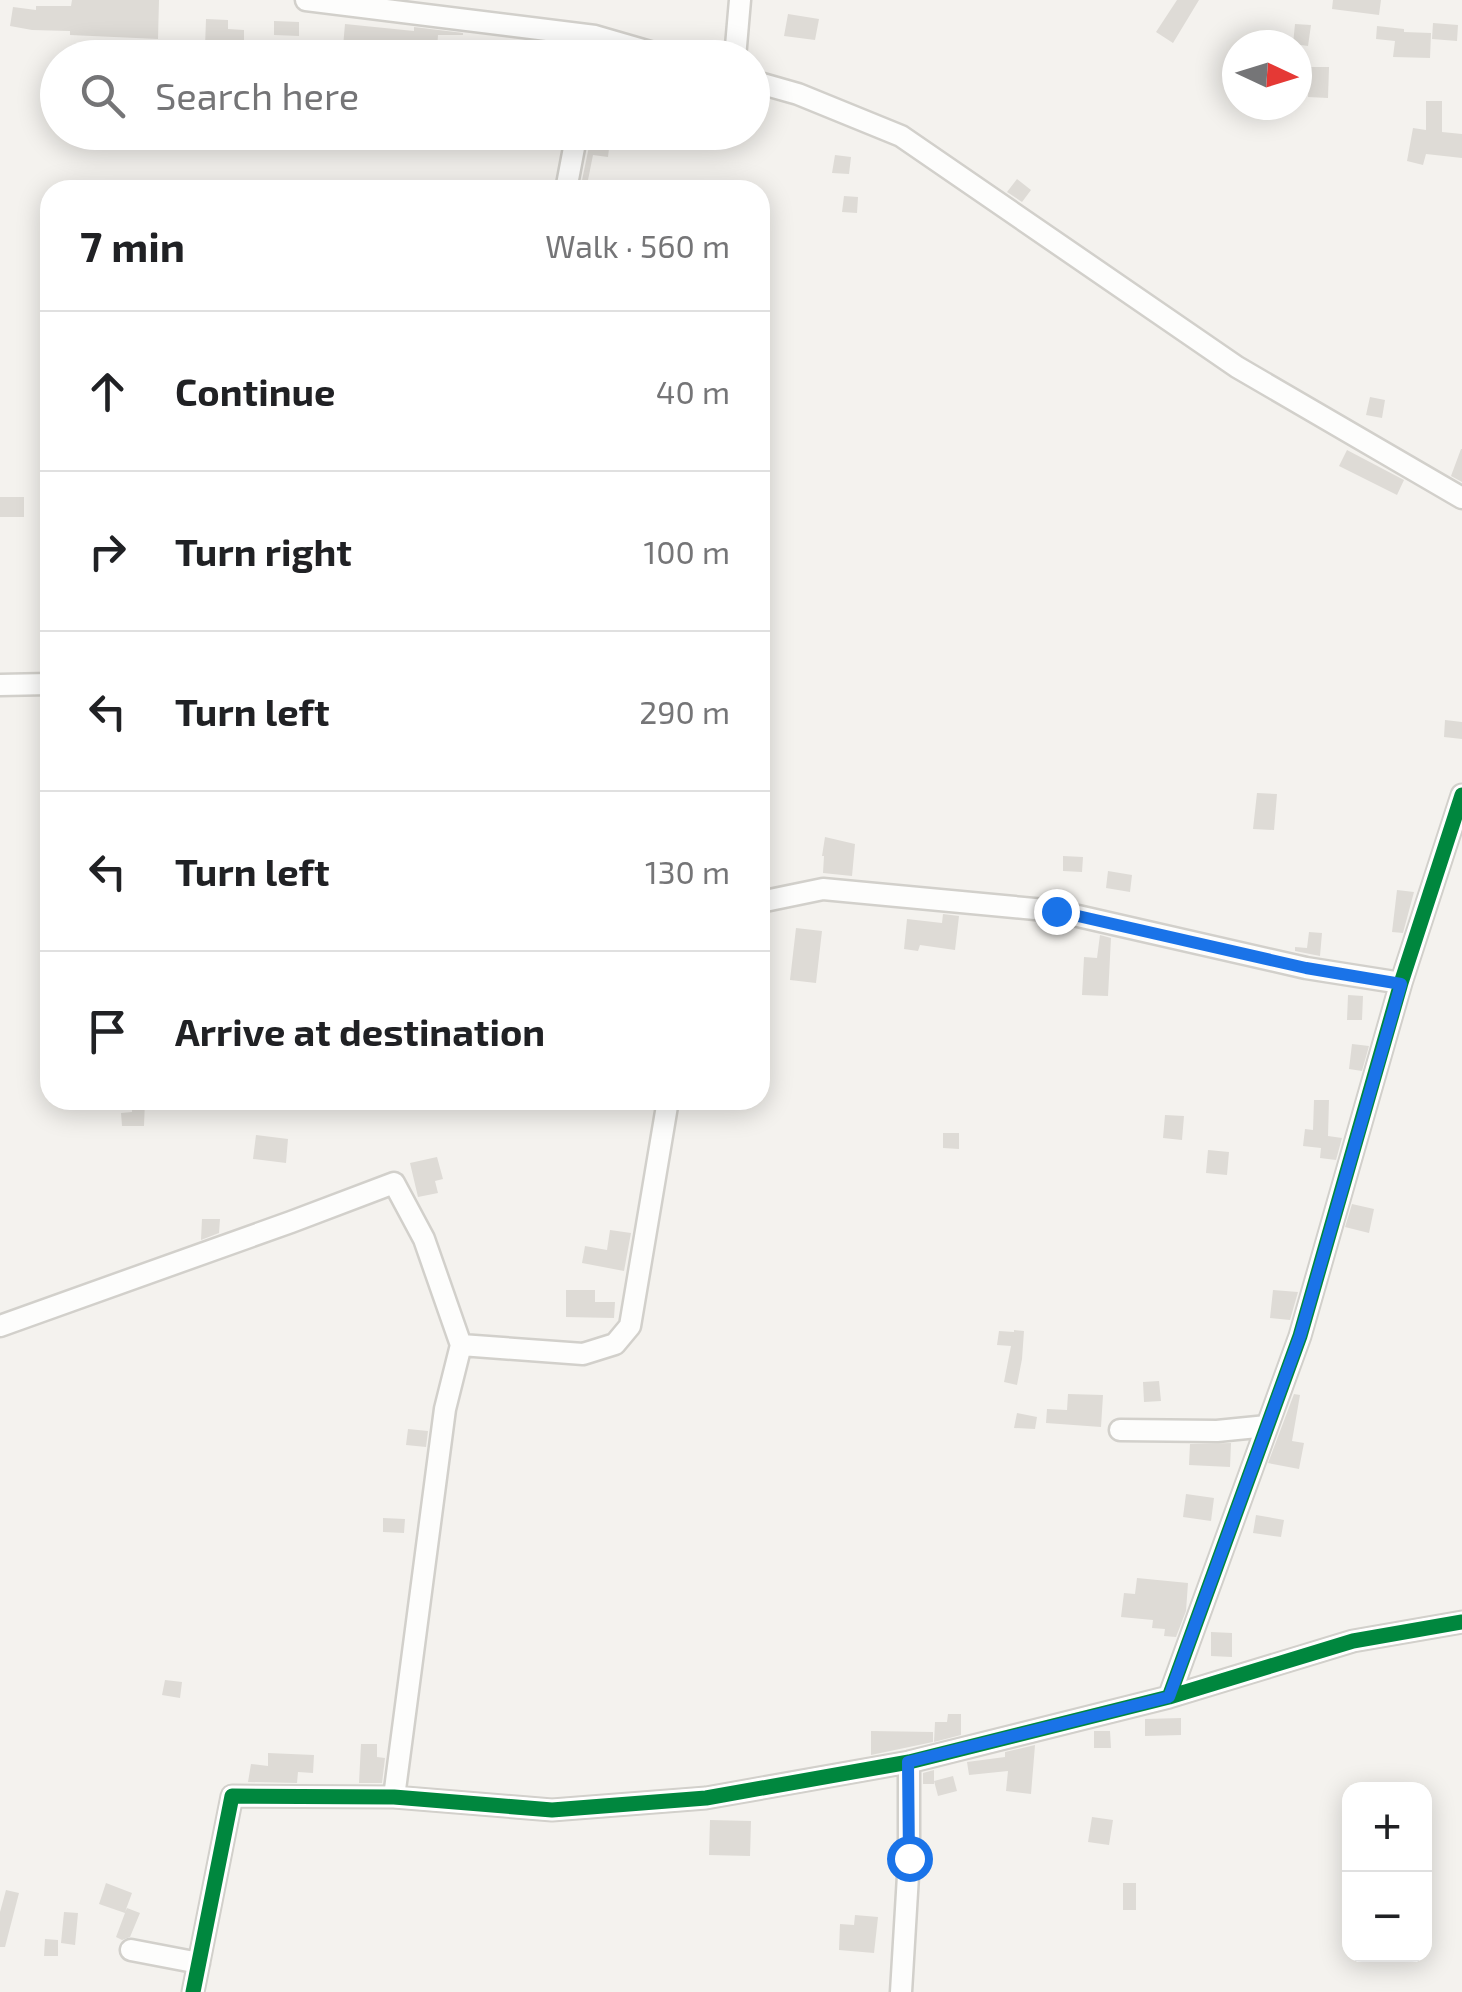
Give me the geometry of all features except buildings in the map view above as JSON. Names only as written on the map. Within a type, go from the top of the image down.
[{"type":"street","points":[[306,0],[609,40]]},
{"type":"street","points":[[737,40],[740,0]]},
{"type":"street","points":[[594,40],[595,36]]},
{"type":"street","points":[[770,86],[901,136],[1237,367],[1462,498]]},
{"type":"street","points":[[568,180],[574,150]]},
{"type":"street","points":[[0,685],[40,684]]},
{"type":"street","points":[[1169,1697],[1300,1336],[1401,984],[1462,795]]},
{"type":"street","points":[[770,900],[823,888],[1056,911],[1306,968],[1401,984]]},
{"type":"street","points":[[461,1344],[583,1354],[615,1344],[630,1326],[666,1110]]},
{"type":"street","points":[[0,1326],[394,1183],[424,1239],[461,1344],[446,1408],[394,1798]]},
{"type":"street","points":[[1120,1430],[1217,1431],[1267,1426]]},
{"type":"street","points":[[193,1992],[232,1796],[394,1798],[552,1810],[706,1798],[908,1762],[1169,1697],[1352,1641],[1462,1622]]},
{"type":"street","points":[[901,1992],[909,1858],[908,1762]]},
{"type":"street","points":[[132,1950],[199,1963]]},
{"type":"cycle path","points":[[1169,1697],[1300,1336],[1401,983],[1462,795]]},
{"type":"cycle path","points":[[193,1992],[232,1796],[394,1797],[552,1810],[706,1798],[909,1762],[1169,1697],[1353,1641],[1462,1622]]},
{"type":"route","points":[[909,1858],[908,1762],[1169,1697],[1300,1336],[1401,984],[1306,968],[1056,911]]}]
